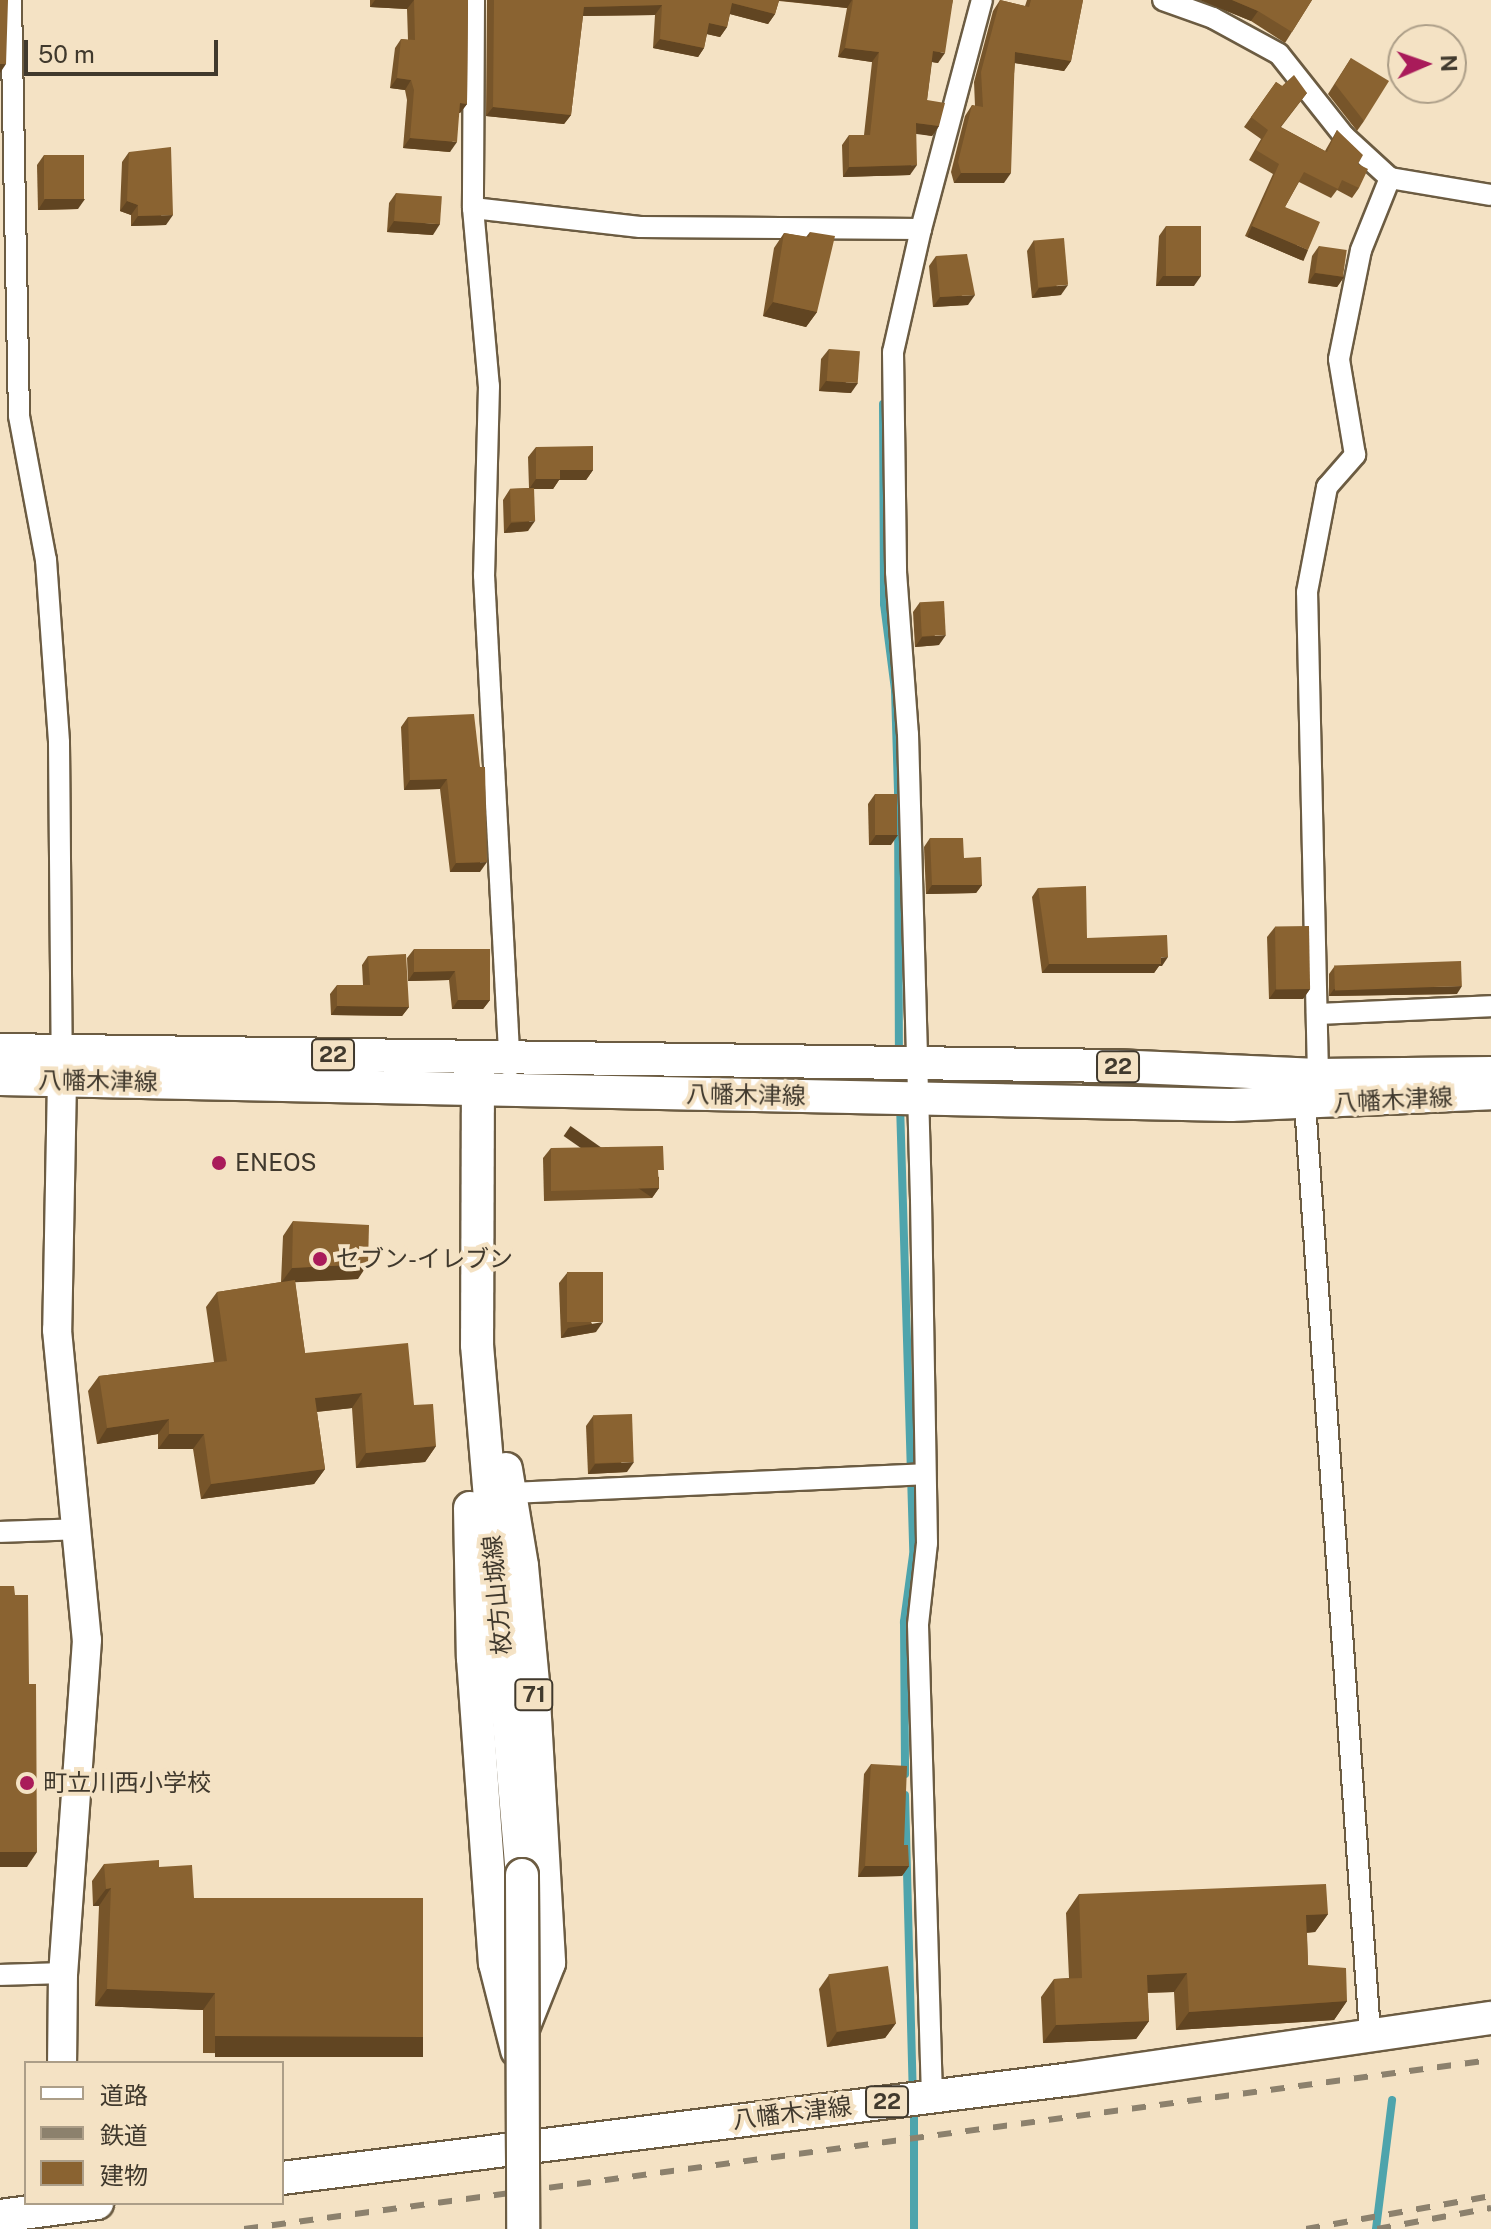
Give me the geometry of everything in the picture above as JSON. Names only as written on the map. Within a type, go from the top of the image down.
[{"type":"main road","name":"八幡木津線","points":[[0,1050],[62,1066],[511,1091],[1305,1104],[1491,1093]]},
{"type":"main road","name":"八幡木津線","points":[[0,1079],[62,1066],[494,1058],[1318,1075],[1491,1073]]},
{"type":"main road","name":"枚方山城線","points":[[494,1058],[478,1090],[477,1345],[522,1875],[523,2229]]},
{"type":"main road","name":"71","points":[[477,1345],[510,1493],[533,1683],[549,1963],[517,2043]]},
{"type":"main road","name":"71","points":[[477,1345],[470,1475],[473,1658],[495,1963],[517,2043],[518,2145]]},
{"type":"main road","name":"八幡木津線","points":[[284,2178],[518,2145],[932,2095],[1491,2018]]},
{"type":"main road","points":[[0,2216],[61,2205]]},
{"type":"street","points":[[11,0],[19,416],[46,560],[59,743],[62,1066],[57,1330],[80,1529],[85,1688],[63,1973],[62,2061]]},
{"type":"street","points":[[474,0],[473,208],[489,386],[484,575],[494,1058],[511,1091]]},
{"type":"street","points":[[932,2095],[918,1625],[927,1543],[919,1098],[908,734],[896,572],[893,352],[921,229],[982,0]]},
{"type":"street","points":[[1163,0],[1213,18],[1279,54],[1344,136],[1390,178],[1491,195]]},
{"type":"street","points":[[1318,1075],[1307,592],[1327,487],[1355,455],[1339,359],[1361,250],[1390,178]]},
{"type":"street","points":[[473,208],[640,227],[921,229]]},
{"type":"street","points":[[1317,1014],[1491,1006]]},
{"type":"street","points":[[1305,1104],[1370,2034]]},
{"type":"street","points":[[510,1493],[925,1474]]},
{"type":"street","points":[[0,1532],[80,1529]]},
{"type":"street","points":[[0,1975],[63,1973]]},
{"type":"building","points":[[0,0],[8,0],[6,64],[0,64]]},
{"type":"building","points":[[414,0],[468,0],[467,104],[460,103],[457,142],[410,138],[414,90],[411,80],[397,78],[401,39],[415,40]]},
{"type":"building","points":[[494,0],[779,0],[775,14],[732,3],[727,27],[709,23],[704,48],[660,39],[662,5],[584,7],[571,115],[493,107]]},
{"type":"building","points":[[853,0],[953,0],[945,53],[933,51],[927,100],[945,103],[939,126],[916,123],[917,165],[849,167],[849,135],[870,135],[879,52],[845,48]]},
{"type":"building","points":[[1000,0],[1029,7],[1031,0],[1083,0],[1071,61],[1015,52],[1011,173],[961,173],[958,162],[972,105],[983,107],[981,72]]},
{"type":"building","points":[[1232,0],[1312,0],[1292,32],[1258,11]]},
{"type":"building","points":[[1351,58],[1387,80],[1364,121],[1335,84]]},
{"type":"building","points":[[1294,75],[1307,93],[1280,127],[1327,152],[1337,130],[1363,155],[1358,164],[1368,169],[1359,188],[1342,180],[1338,189],[1304,172],[1285,207],[1320,222],[1308,250],[1252,226],[1279,164],[1256,150],[1268,130],[1251,117],[1276,82],[1282,86]]},
{"type":"building","points":[[171,147],[173,215],[138,216],[138,205],[127,201],[129,152]]},
{"type":"building","points":[[44,155],[84,155],[84,199],[44,199]]},
{"type":"building","points":[[396,193],[442,196],[440,224],[394,221]]},
{"type":"building","points":[[1166,226],[1201,226],[1201,276],[1166,276]]},
{"type":"building","points":[[810,232],[835,236],[817,312],[773,302],[784,233],[809,237]]},
{"type":"building","points":[[1064,238],[1068,285],[1038,287],[1034,241]]},
{"type":"building","points":[[1319,246],[1347,250],[1343,277],[1315,273]]},
{"type":"building","points":[[967,254],[975,295],[940,297],[936,256]]},
{"type":"building","points":[[829,349],[860,351],[858,383],[827,381]]},
{"type":"building","points":[[593,446],[593,470],[560,470],[560,479],[536,479],[536,447]]},
{"type":"building","points":[[534,488],[535,521],[511,522],[510,489]]},
{"type":"building","points":[[944,601],[946,635],[922,636],[920,602]]},
{"type":"building","points":[[474,714],[480,767],[485,767],[487,862],[456,863],[447,779],[410,780],[408,717]]},
{"type":"building","points":[[875,794],[897,794],[897,835],[875,835]]},
{"type":"building","points":[[930,838],[963,838],[964,858],[981,857],[982,885],[932,885]]},
{"type":"building","points":[[1086,886],[1087,938],[1167,935],[1168,957],[1161,957],[1161,964],[1049,964],[1038,888]]},
{"type":"building","points":[[1309,926],[1310,989],[1276,990],[1275,927]]},
{"type":"building","points":[[414,949],[490,949],[490,1000],[458,1000],[455,971],[414,972]]},
{"type":"building","points":[[406,954],[409,1007],[337,1006],[337,985],[370,985],[368,956]]},
{"type":"building","points":[[1461,961],[1462,986],[1335,990],[1334,965]]},
{"type":"building","points":[[663,1146],[664,1170],[658,1170],[659,1188],[551,1191],[551,1148]]},
{"type":"building","points":[[293,1221],[369,1225],[368,1264],[292,1268]]},
{"type":"building","points":[[567,1272],[603,1272],[603,1322],[567,1322]]},
{"type":"building","points":[[295,1280],[305,1353],[408,1343],[414,1405],[433,1404],[436,1446],[366,1453],[362,1393],[315,1398],[325,1469],[211,1484],[204,1434],[169,1434],[169,1419],[107,1428],[99,1376],[227,1361],[217,1292]]},
{"type":"building","points":[[632,1414],[634,1462],[595,1463],[593,1415]]},
{"type":"building","points":[[0,1586],[14,1586],[15,1595],[28,1595],[29,1684],[36,1684],[37,1852],[0,1852]]},
{"type":"building","points":[[871,1764],[907,1766],[904,1845],[908,1845],[909,1866],[865,1866]]},
{"type":"building","points":[[159,1860],[159,1867],[192,1865],[194,1898],[423,1898],[423,2037],[215,2036],[215,1993],[107,1989],[111,1888],[106,1889],[104,1864]]},
{"type":"building","points":[[1326,1884],[1328,1914],[1306,1915],[1308,1965],[1346,1968],[1347,2001],[1189,2012],[1187,1973],[1147,1975],[1149,2021],[1056,2025],[1054,1979],[1082,1978],[1079,1894]]},
{"type":"building","points":[[888,1966],[896,2023],[837,2032],[829,1974]]},
{"type":"waterway","points":[[883,404],[884,604],[895,690],[898,789],[899,1055]]},
{"type":"waterway","points":[[900,1104],[913,1555],[904,1622],[905,1774]]},
{"type":"waterway","points":[[905,1795],[913,2094]]},
{"type":"waterway","points":[[1376,2229],[1392,2100]]},
{"type":"waterway","points":[[914,2107],[914,2229]]},
{"type":"railway","points":[[244,2229],[1491,2060]]},
{"type":"railway","points":[[1306,2229],[1491,2196]]},
{"type":"railway","points":[[1377,2229],[1491,2208]]},
{"type":"place","name":"ENEOS","points":[[219,1163]]},
{"type":"place","name":"セブン-イレブン","points":[[320,1259]]},
{"type":"place","name":"町立川西小学校","points":[[27,1783]]}]
